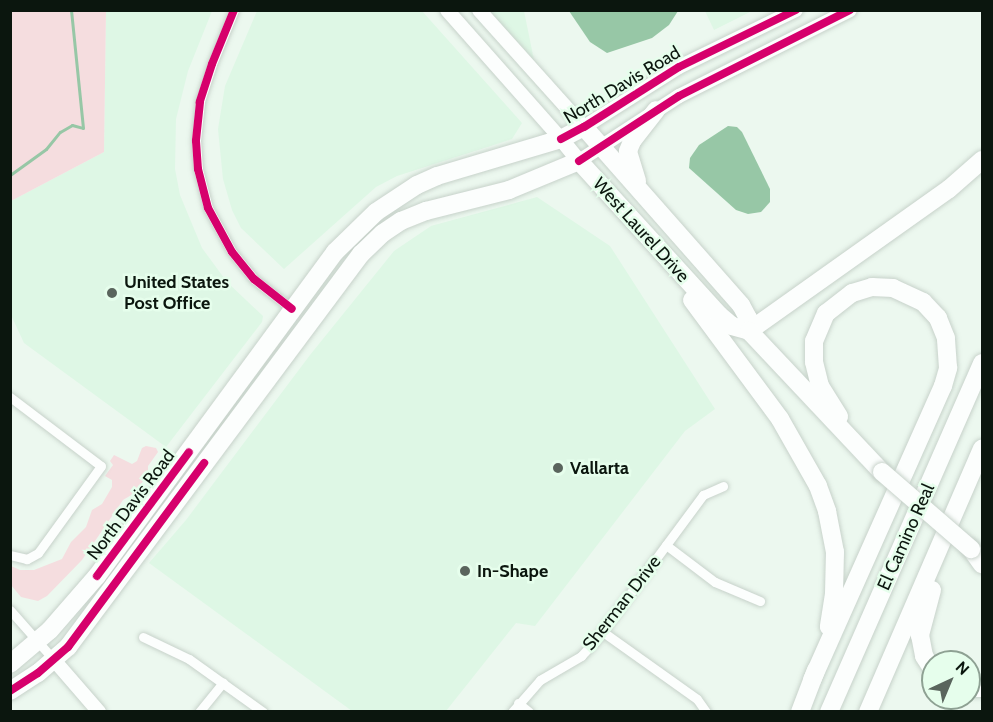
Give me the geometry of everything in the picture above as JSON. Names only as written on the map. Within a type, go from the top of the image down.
[{"type":"highway","points":[[639,189],[628,151],[636,135],[656,110]]},
{"type":"highway","name":"North Davis Road","points":[[10,664],[39,641],[97,576],[335,252],[376,212],[417,185],[437,176],[561,139],[584,127]]},
{"type":"highway","name":"West Laurel Drive","points":[[584,127],[741,305],[748,318],[748,331]]},
{"type":"highway","points":[[748,331],[949,189],[982,160]]},
{"type":"highway","name":"North Davis Road","points":[[10,691],[54,660],[68,647],[361,254],[400,221],[426,211],[509,189],[579,161]]},
{"type":"highway","name":"West Laurel Drive","points":[[579,161],[719,315],[732,326],[748,331],[882,472],[979,557]]},
{"type":"highway","points":[[649,240],[780,419],[818,486],[827,511],[835,552],[834,594],[825,645],[800,711]]},
{"type":"highway","points":[[812,680],[943,386],[948,368],[946,338],[938,318],[923,302],[893,288],[862,289],[842,298],[820,322],[814,341],[814,362],[820,386],[861,451]]},
{"type":"highway","name":"El Camino Real","points":[[829,711],[982,363]]},
{"type":"highway","name":"El Camino Real","points":[[868,711],[982,449]]},
{"type":"highway","points":[[923,650],[921,645],[921,623],[960,501]]},
{"type":"main road","name":"West Laurel Drive","points":[[447,10],[579,161]]},
{"type":"main road","name":"West Laurel Drive","points":[[479,10],[584,127]]},
{"type":"main road","name":"North Davis Road","points":[[584,127],[679,66],[796,10]]},
{"type":"main road","name":"North Davis Road","points":[[579,161],[703,82],[850,10]]},
{"type":"main road","points":[[54,660],[99,711]]},
{"type":"street","points":[[234,10],[212,64],[200,102],[196,141],[198,169],[208,208],[232,252],[255,279],[292,309]]},
{"type":"street","points":[[10,397],[102,466],[39,553],[27,559],[10,555]]},
{"type":"street","name":"Sherman Drive","points":[[515,707],[540,680],[580,656],[603,632],[703,495],[723,486]]},
{"type":"street","points":[[666,545],[716,582],[760,601]]},
{"type":"street","points":[[10,610],[54,660]]},
{"type":"street","points":[[603,632],[697,699],[706,711]]},
{"type":"street","points":[[143,637],[189,659],[263,711]]},
{"type":"street","points":[[199,711],[223,682]]},
{"type":"street","points":[[515,707],[529,711]]},
{"type":"shaded area","points":[[11,10],[106,11],[104,152],[11,201]]},
{"type":"shaded area","points":[[106,11],[212,11],[188,71],[176,119],[175,169],[180,195],[202,248],[227,282],[263,316],[262,322],[166,447],[24,343],[11,315],[11,201],[104,152]]},
{"type":"shaded area","points":[[257,11],[422,11],[522,123],[512,139],[397,176],[376,187],[284,269],[241,228],[232,210],[223,179],[218,129],[225,86]]},
{"type":"shaded area","points":[[489,11],[524,11],[534,60]]},
{"type":"shaded area","points":[[569,11],[678,11],[669,25],[652,38],[607,53],[590,42]]},
{"type":"shaded area","points":[[705,11],[752,11],[714,30]]},
{"type":"shaded area","points":[[728,126],[737,127],[742,132],[770,189],[770,202],[761,212],[748,214],[736,210],[689,168],[690,158],[699,145]]},
{"type":"shaded area","points":[[537,197],[610,246],[715,409],[685,431],[535,626],[516,623],[446,711],[352,711],[149,563],[186,520],[310,355],[394,251],[431,226]]},
{"type":"shaded area","points":[[146,446],[156,448],[158,452],[148,466],[148,475],[133,494],[123,500],[82,560],[47,596],[38,601],[21,597],[11,585],[11,566],[20,570],[34,570],[62,559],[71,542],[86,527],[92,510],[102,504],[112,487],[112,480],[105,476],[113,465],[110,461],[114,455],[132,464],[137,461],[142,448]]},
{"type":"waterway","points":[[10,175],[46,149],[60,132],[72,125],[83,128],[71,10]]},
{"type":"cycle path","points":[[234,10],[212,64],[200,102],[196,141],[198,169],[208,208],[232,252],[254,279],[292,309]]},
{"type":"cycle path","points":[[561,139],[679,67],[796,10]]},
{"type":"cycle path","points":[[579,161],[679,96],[850,10]]},
{"type":"cycle path","points":[[97,576],[189,452]]},
{"type":"cycle path","points":[[10,691],[38,673],[68,647],[204,463]]},
{"type":"place","name":"United States Post Office","points":[[112,293]]},
{"type":"place","name":"Vallarta","points":[[558,468]]},
{"type":"place","name":"In-Shape","points":[[465,571]]}]
